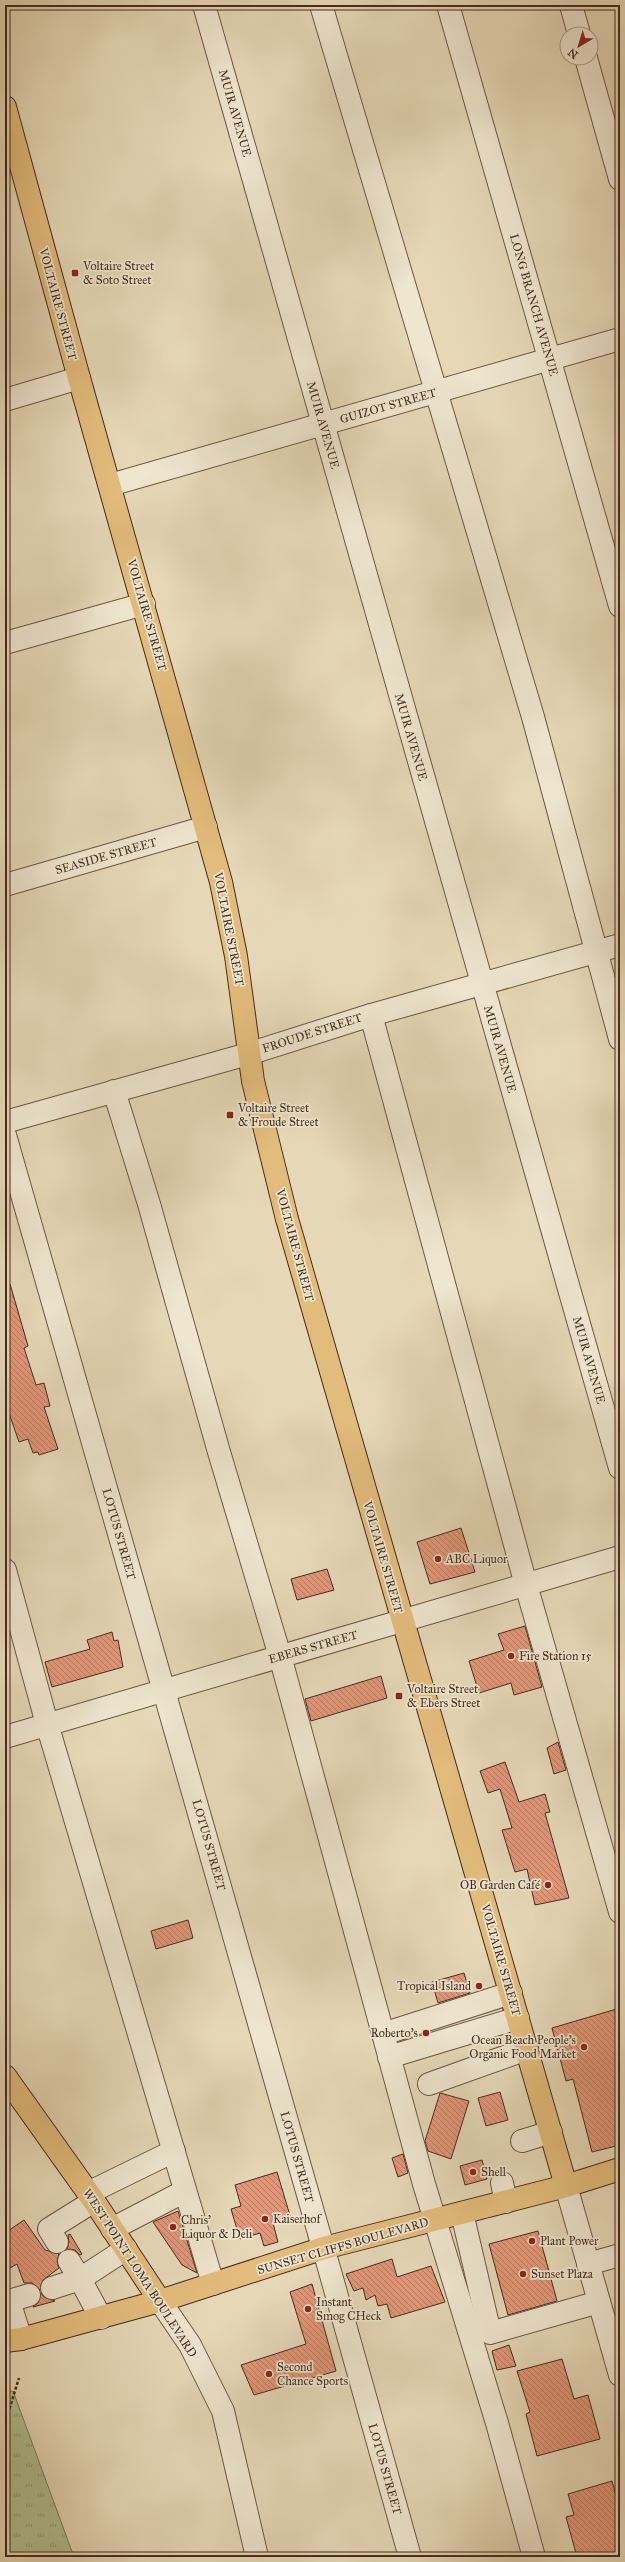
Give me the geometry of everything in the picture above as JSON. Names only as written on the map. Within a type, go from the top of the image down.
[{"type":"main road","name":"VOLTAIRE STREET","points":[[5,107],[11,157],[110,485],[206,826],[229,918],[248,1054],[287,1219],[566,2186]]},
{"type":"main road","name":"WEST POINT LOMA BOULEVARD","points":[[5,2076],[91,2197],[160,2301]]},
{"type":"main road","name":"SUNSET CLIFFS BOULEVARD","points":[[10,2344],[160,2301],[324,2248],[435,2220],[458,2208],[504,2192],[566,2186],[620,2169]]},
{"type":"street","name":"MUIR AVENUE","points":[[204,5],[481,984],[620,1468]]},
{"type":"street","points":[[321,5],[533,717],[595,952],[620,1039]]},
{"type":"street","name":"LONG BRANCH AVENUE","points":[[448,5],[620,606]]},
{"type":"street","points":[[571,5],[577,26]]},
{"type":"street","points":[[588,66],[620,179]]},
{"type":"street","name":"GUIZOT STREET","points":[[110,485],[323,425],[548,358],[620,339]]},
{"type":"street","points":[[5,400],[78,378]]},
{"type":"street","points":[[5,643],[144,604]]},
{"type":"street","name":"SEASIDE STREET","points":[[5,885],[206,826]]},
{"type":"street","name":"FROUDE STREET","points":[[5,1122],[248,1054],[371,1015],[620,945]]},
{"type":"street","points":[[371,1015],[526,1585],[620,1912]]},
{"type":"street","points":[[114,1091],[149,1204],[219,1452],[280,1656],[389,2058],[429,2183],[435,2220],[497,2423],[534,2557]]},
{"type":"street","name":"LOTUS STREET","points":[[5,1134],[324,2248],[410,2557]]},
{"type":"street","name":"EBERS STREET","points":[[5,1737],[620,1557]]},
{"type":"street","points":[[5,1570],[47,1724],[213,2284]]},
{"type":"street","points":[[383,2034],[511,1993]]},
{"type":"street","points":[[389,2058],[518,2018]]},
{"type":"street","points":[[429,2084],[527,2049]]},
{"type":"street","points":[[522,2141],[551,2132]]},
{"type":"street","points":[[57,2242],[49,2229],[91,2197],[174,2151]]},
{"type":"street","name":"VOLTAIRE STREET","points":[[566,2186],[588,2264],[607,2309],[620,2375]]},
{"type":"street","points":[[112,2229],[185,2191]]},
{"type":"street","points":[[458,2208],[490,2333],[607,2309]]},
{"type":"street","points":[[52,2288],[75,2270],[126,2249]]},
{"type":"street","points":[[588,2264],[620,2255]]},
{"type":"street","points":[[75,2270],[101,2318]]},
{"type":"street","points":[[10,2344],[9,2301],[29,2295]]},
{"type":"street","name":"WEST POINT LOMA BOULEVARD","points":[[160,2301],[190,2345],[223,2411],[257,2557]]},
{"type":"path","points":[[5,2423],[19,2378]]},
{"type":"green space","points":[[13,2391],[74,2557],[5,2557],[5,2393]]},
{"type":"building","points":[[10,1284],[28,1346],[24,1348],[36,1385],[44,1383],[50,1406],[44,1407],[58,1449],[39,1455],[38,1452],[33,1453],[28,1439],[19,1442],[10,1416],[5,1418],[5,1285]]},
{"type":"building","points":[[461,1528],[475,1572],[430,1584],[417,1542]]},
{"type":"building","points":[[327,1569],[334,1590],[297,1600],[291,1579]]},
{"type":"building","name":"Fire Station 15","points":[[525,1626],[542,1687],[514,1695],[511,1683],[479,1693],[469,1661],[504,1650],[498,1634]]},
{"type":"building","points":[[112,1632],[114,1641],[118,1640],[123,1667],[52,1687],[45,1662],[90,1649],[87,1640]]},
{"type":"building","points":[[381,1676],[387,1698],[311,1721],[305,1699]]},
{"type":"building","points":[[558,1742],[566,1770],[554,1774],[547,1748]]},
{"type":"building","points":[[505,1762],[519,1802],[545,1794],[550,1812],[545,1813],[569,1898],[535,1905],[527,1869],[515,1872],[502,1830],[512,1828],[500,1789],[488,1793],[480,1771]]},
{"type":"building","points":[[188,1920],[193,1938],[156,1949],[151,1931]]},
{"type":"building","points":[[464,1973],[470,1993],[438,2003],[432,1982]]},
{"type":"building","points":[[620,2008],[620,2145],[592,2152],[573,2079],[566,2081],[552,2028]]},
{"type":"building","points":[[500,2092],[508,2120],[486,2126],[478,2098]]},
{"type":"building","points":[[440,2093],[469,2101],[451,2159],[428,2151],[425,2141]]},
{"type":"building","points":[[403,2154],[408,2173],[398,2177],[392,2158]]},
{"type":"building","points":[[482,2160],[487,2179],[465,2185],[460,2166]]},
{"type":"building","points":[[277,2172],[291,2219],[273,2223],[278,2242],[264,2246],[260,2233],[240,2239],[231,2209],[241,2206],[235,2185]]},
{"type":"building","points":[[178,2211],[197,2273],[182,2265],[153,2222]]},
{"type":"building","points":[[24,2220],[45,2250],[59,2254],[57,2261],[59,2268],[43,2280],[40,2290],[32,2283],[24,2283],[17,2264],[5,2271],[5,2233]]},
{"type":"building","name":"Sunset Plaza","points":[[538,2231],[557,2301],[508,2315],[489,2244]]},
{"type":"building","points":[[70,2234],[82,2254],[80,2255],[75,2250],[67,2249],[69,2242],[68,2235]]},
{"type":"building","points":[[392,2259],[397,2277],[431,2266],[445,2302],[391,2318],[387,2304],[378,2306],[375,2295],[366,2300],[363,2288],[354,2291],[346,2274]]},
{"type":"building","points":[[312,2284],[336,2371],[254,2395],[241,2365],[306,2344],[290,2292]]},
{"type":"building","points":[[41,2293],[44,2297],[55,2301],[33,2307],[38,2303]]},
{"type":"building","points":[[509,2345],[516,2366],[497,2370],[492,2351]]},
{"type":"building","points":[[562,2359],[574,2399],[588,2395],[600,2439],[537,2456],[526,2414],[530,2412],[517,2371]]},
{"type":"building","points":[[612,2481],[620,2510],[620,2557],[577,2557],[566,2517],[574,2515],[568,2494]]},
{"type":"place","name":"Voltaire Street & Soto Street","points":[[75,273]]},
{"type":"place","name":"Voltaire Street & Froude Street","points":[[230,1115]]},
{"type":"place","name":"ABC Liquor","points":[[438,1559]]},
{"type":"place","name":"Fire Station 15","points":[[511,1656]]},
{"type":"place","name":"Voltaire Street & Ebers Street","points":[[399,1696]]},
{"type":"place","name":"OB Garden Café","points":[[548,1885]]},
{"type":"place","name":"Tropical Island","points":[[479,1986]]},
{"type":"place","name":"Roberto's","points":[[426,2033]]},
{"type":"place","name":"Ocean Beach People's Organic Food Market","points":[[584,2047]]},
{"type":"place","name":"Shell","points":[[473,2172]]},
{"type":"place","name":"Kaiserhof","points":[[265,2219]]},
{"type":"place","name":"Chris' Liquor & Deli","points":[[173,2227]]},
{"type":"place","name":"Plant Power","points":[[532,2241]]},
{"type":"place","name":"Sunset Plaza","points":[[523,2274]]},
{"type":"place","name":"Instant Smog CHeck","points":[[308,2309]]},
{"type":"place","name":"Second Chance Sports","points":[[269,2374]]}]
